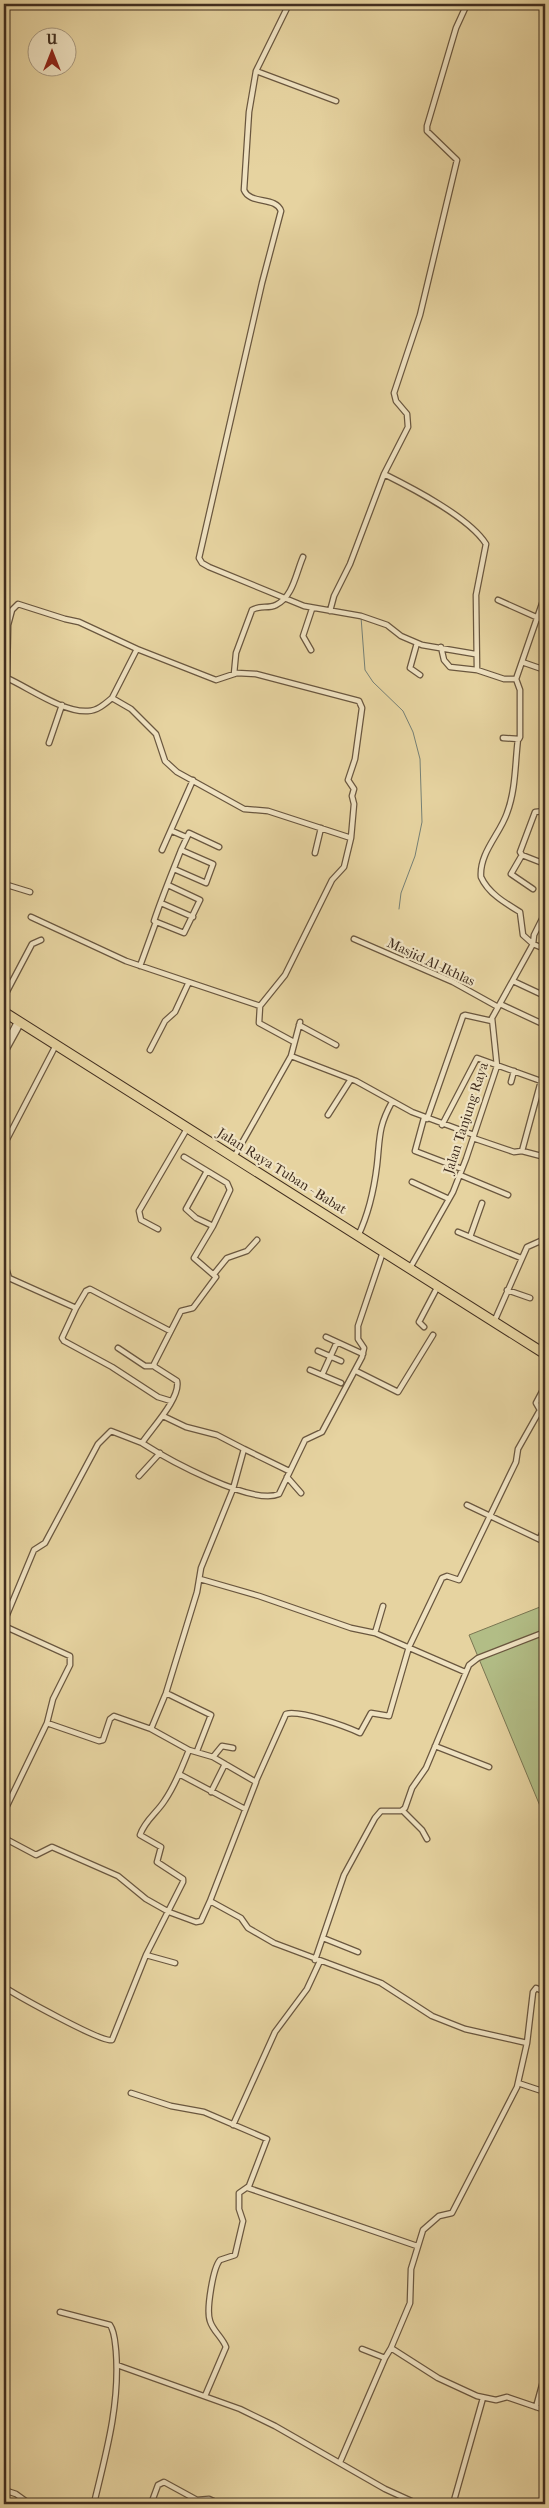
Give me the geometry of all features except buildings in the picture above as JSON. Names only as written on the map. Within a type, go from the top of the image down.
[{"type":"highway","name":"Jalan Raya Tuban - Babat","points":[[4,1012],[545,1354]]},
{"type":"street","points":[[289,4],[256,71],[249,112],[244,190],[250,197],[276,205],[281,211],[262,283],[199,557],[200,562],[286,599],[312,608],[361,616],[387,625],[401,636],[417,643],[475,654]]},
{"type":"street","points":[[330,611],[334,596],[350,564],[384,474],[408,427],[407,414],[396,401],[394,393],[420,314],[457,162],[455,155],[427,131],[427,126],[456,28],[467,4]]},
{"type":"street","points":[[256,71],[336,101]]},
{"type":"street","points":[[384,474],[442,507],[476,532],[486,544],[476,594],[476,670]]},
{"type":"street","points":[[234,674],[238,648],[252,610],[258,607],[275,606],[286,599],[303,557]]},
{"type":"street","points":[[545,595],[536,616],[516,680],[520,690],[520,737],[518,739],[513,790],[507,813],[484,860],[481,877],[488,888],[500,899],[520,912],[523,920],[522,933],[533,944],[545,949]]},
{"type":"street","points":[[498,600],[545,621]]},
{"type":"street","points":[[4,693],[7,678],[8,625],[12,610],[18,604],[80,622],[137,649],[216,680],[234,674],[256,674],[361,703],[355,758],[348,780],[354,789],[352,796],[354,804],[351,838],[344,867],[332,880],[285,975],[260,1006],[259,1023],[294,1042]]},
{"type":"street","points":[[310,650],[303,636],[312,608]]},
{"type":"street","points":[[4,620],[8,625]]},
{"type":"street","points":[[417,643],[410,668],[420,675]]},
{"type":"street","points":[[441,647],[444,660],[450,667],[476,670],[508,680],[516,680]]},
{"type":"street","points":[[7,678],[62,705],[88,711],[94,710],[112,698],[137,649]]},
{"type":"street","points":[[522,662],[545,670]]},
{"type":"street","points":[[112,698],[131,709],[156,734],[163,754],[170,766],[193,780],[244,808],[268,811],[351,838]]},
{"type":"street","points":[[49,743],[62,705]]},
{"type":"street","points":[[503,738],[518,739]]},
{"type":"street","points":[[162,850],[193,780]]},
{"type":"street","points":[[533,889],[511,874],[522,855],[520,852],[535,812],[545,811]]},
{"type":"street","points":[[315,852],[321,828]]},
{"type":"street","points":[[172,831],[186,837]]},
{"type":"street","points":[[140,966],[156,922],[154,921],[186,837],[191,833],[219,847]]},
{"type":"street","points":[[174,869],[205,883],[213,866],[212,863],[181,850]]},
{"type":"street","points":[[522,855],[545,864]]},
{"type":"street","points":[[4,884],[30,892]]},
{"type":"street","points":[[156,922],[184,934],[200,900],[168,884]]},
{"type":"street","points":[[161,903],[193,917]]},
{"type":"street","name":"Jalan Tanjung Raya","points":[[410,1268],[449,1199],[460,1175],[498,1066],[492,1022],[499,1005],[533,944],[534,935],[544,919],[545,913]]},
{"type":"street","points":[[31,917],[111,955],[188,984],[260,1006]]},
{"type":"street","name":"Masjid Al-Ikhlas","points":[[354,938],[545,1025]]},
{"type":"street","points":[[4,997],[32,944],[41,940]]},
{"type":"street","points":[[513,980],[545,996]]},
{"type":"street","points":[[150,1050],[165,1021],[175,1012],[188,984]]},
{"type":"street","points":[[462,1169],[415,1150],[463,1016],[492,1022]]},
{"type":"street","points":[[4,1047],[20,1022]]},
{"type":"street","points":[[4,1054],[20,1022]]},
{"type":"street","points":[[234,1157],[291,1056],[299,1024],[336,1045]]},
{"type":"street","points":[[4,1145],[6,1133],[56,1045]]},
{"type":"street","points":[[291,1056],[351,1079],[392,1102],[442,1125],[514,1152],[522,1151],[545,1157]]},
{"type":"street","points":[[442,1125],[475,1060],[479,1058],[540,1080],[542,1083],[522,1151]]},
{"type":"street","points":[[511,1082],[514,1071]]},
{"type":"street","points":[[328,1115],[351,1079]]},
{"type":"street","points":[[358,1236],[372,1197],[380,1126],[392,1102]]},
{"type":"street","points":[[158,1229],[141,1220],[139,1211],[188,1127]]},
{"type":"street","points":[[154,1366],[181,1311],[193,1308],[216,1277],[194,1258],[213,1226],[230,1188],[228,1183],[184,1156]]},
{"type":"street","points":[[207,1171],[186,1209],[196,1218],[213,1226]]},
{"type":"street","points":[[460,1175],[508,1195]]},
{"type":"street","points":[[412,1182],[449,1199]]},
{"type":"street","points":[[470,1237],[482,1203]]},
{"type":"street","points":[[458,1232],[521,1258]]},
{"type":"street","points":[[494,1322],[528,1244],[545,1239]]},
{"type":"street","points":[[214,1274],[227,1258],[247,1251],[257,1240]]},
{"type":"street","points":[[353,1349],[358,1339],[360,1319],[383,1252]]},
{"type":"street","points":[[4,1261],[9,1278],[76,1308]]},
{"type":"street","points":[[424,1327],[418,1322],[438,1286]]},
{"type":"street","points":[[170,1331],[90,1290],[86,1291],[76,1308],[62,1338],[64,1341],[112,1367],[158,1397],[171,1401]]},
{"type":"street","points":[[507,1290],[530,1298]]},
{"type":"street","points":[[356,1371],[398,1392],[433,1334]]},
{"type":"street","points":[[326,1337],[363,1354]]},
{"type":"street","points":[[4,1622],[34,1550],[45,1543],[98,1444],[110,1431],[142,1444],[189,1470],[233,1488],[271,1497],[279,1494],[289,1470],[307,1437],[322,1432],[356,1371],[363,1354],[364,1344],[358,1339]]},
{"type":"street","points":[[322,1375],[337,1342]]},
{"type":"street","points":[[118,1348],[145,1366],[154,1366],[178,1382],[163,1416],[142,1444]]},
{"type":"street","points":[[318,1351],[341,1361]]},
{"type":"street","points":[[310,1370],[341,1383]]},
{"type":"street","points":[[4,1838],[33,1855],[41,1854],[49,1847],[52,1847],[110,1872],[124,1880],[146,1899],[169,1912],[199,1922],[210,1902],[256,1781],[286,1714],[328,1720],[360,1733],[371,1713],[389,1716],[409,1647],[442,1578],[446,1576],[459,1580],[516,1462],[518,1449],[540,1410],[536,1403],[545,1386]]},
{"type":"street","points":[[163,1416],[186,1428],[217,1435],[289,1470]]},
{"type":"street","points":[[151,1729],[166,1694],[200,1579],[201,1568],[233,1488],[244,1449]]},
{"type":"street","points":[[139,1476],[160,1453]]},
{"type":"street","points":[[287,1477],[301,1493]]},
{"type":"street","points":[[467,1505],[545,1542]]},
{"type":"street","points":[[540,1539],[545,1525]]},
{"type":"street","points":[[200,1579],[251,1593],[351,1628],[375,1633],[466,1672]]},
{"type":"street","points":[[375,1633],[383,1606]]},
{"type":"street","points":[[4,1626],[70,1656],[70,1665],[53,1699],[47,1723],[4,1809]]},
{"type":"street","points":[[403,1810],[435,1746],[466,1672],[473,1661],[545,1632]]},
{"type":"street","points":[[166,1694],[211,1715],[197,1751]]},
{"type":"street","points":[[47,1723],[99,1741],[103,1740],[113,1717],[151,1729],[189,1750],[213,1757],[256,1781]]},
{"type":"street","points":[[213,1757],[222,1746],[233,1748]]},
{"type":"street","points":[[435,1746],[489,1767]]},
{"type":"street","points":[[4,1987],[33,2004],[110,2042],[117,2032],[127,1999],[146,1955],[169,1912],[183,1880],[157,1862],[161,1847],[140,1836],[146,1823],[164,1802],[189,1750]]},
{"type":"street","points":[[211,1792],[225,1764]]},
{"type":"street","points":[[179,1774],[245,1809]]},
{"type":"street","points":[[233,2125],[275,2032],[307,1989],[318,1960],[323,1938],[344,1875],[375,1818],[383,1810],[403,1810],[422,1830],[427,1839]]},
{"type":"street","points":[[210,1902],[242,1918],[248,1928],[262,1937],[381,1983],[432,2016],[456,2026],[527,2044]]},
{"type":"street","points":[[323,1938],[358,1952]]},
{"type":"street","points":[[146,1955],[175,1963]]},
{"type":"street","points":[[340,2462],[410,2303],[411,2269],[417,2246],[426,2226],[439,2216],[452,2213],[518,2082],[527,2044],[533,1992],[536,1988],[545,1992]]},
{"type":"street","points":[[518,2082],[545,2092]]},
{"type":"street","points":[[131,2093],[171,2106],[204,2112],[267,2139],[248,2188],[239,2193],[239,2209],[243,2219],[235,2255],[220,2260],[214,2272],[209,2317],[213,2328],[226,2347],[205,2396]]},
{"type":"street","points":[[248,2188],[417,2246]]},
{"type":"street","points":[[60,2312],[112,2327],[117,2366],[116,2404],[96,2499],[99,2504]]},
{"type":"street","points":[[390,2348],[444,2382],[482,2398],[496,2400],[507,2397],[545,2410]]},
{"type":"street","points":[[362,2349],[385,2358]]},
{"type":"street","points":[[117,2366],[205,2396],[266,2422],[340,2462],[408,2503],[418,2504]]},
{"type":"street","points":[[536,2407],[545,2374]]},
{"type":"street","points":[[453,2504],[482,2398]]},
{"type":"street","points":[[151,2504],[158,2485],[164,2482],[198,2500],[209,2499],[220,2504]]},
{"type":"street","points":[[4,2490],[16,2494],[30,2504]]},
{"type":"street","points":[[54,2504],[59,2502],[68,2504]]},
{"type":"green space","points":[[545,1605],[545,1818],[469,1635]]},
{"type":"waterway","points":[[361,617],[365,670],[373,682],[403,711],[413,732],[420,759],[422,822],[415,856],[401,893],[399,909]]}]
